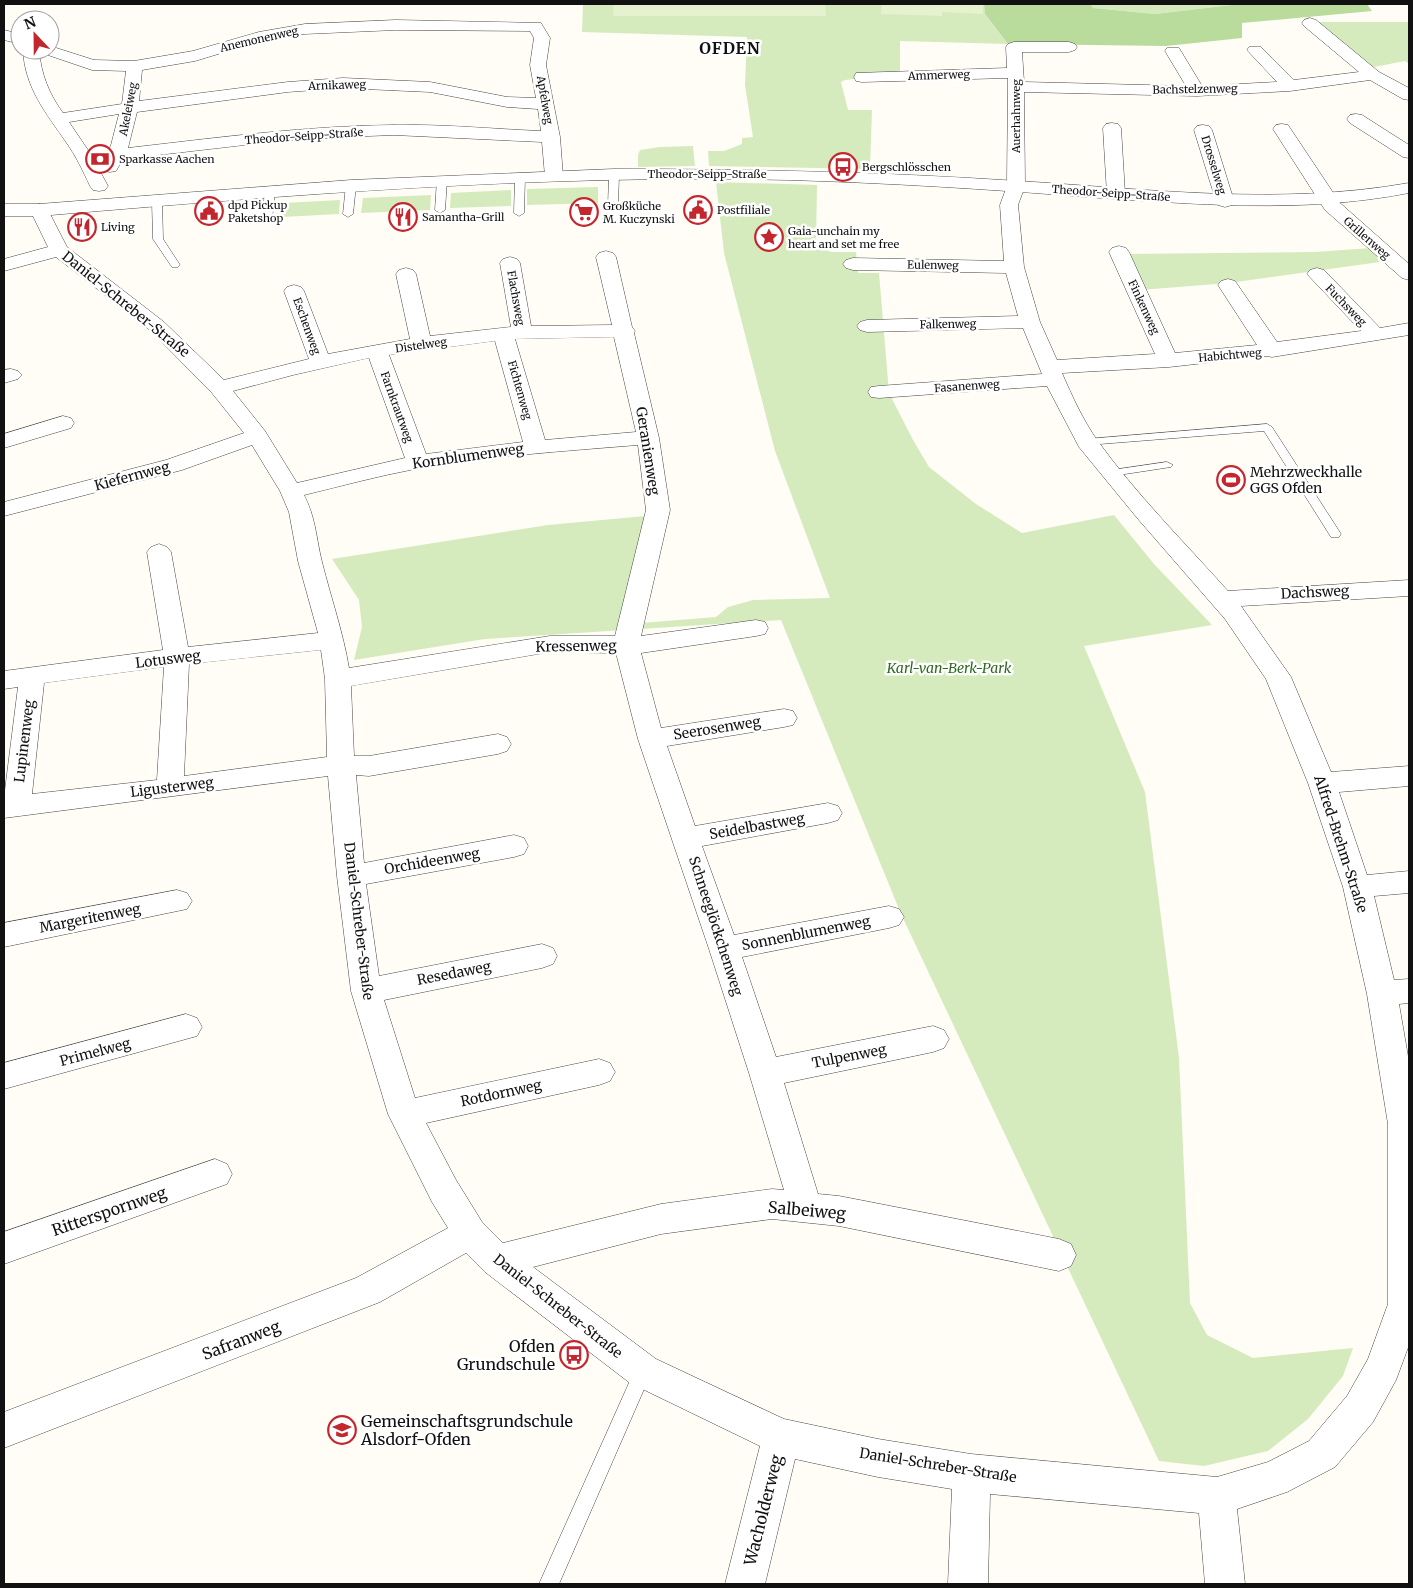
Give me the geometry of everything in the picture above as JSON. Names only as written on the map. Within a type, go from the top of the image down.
[{"type":"street","points":[[1310,24],[1373,75],[1409,95]]},
{"type":"street","name":"Anemonenweg","points":[[60,54],[92,65],[134,66],[195,56],[259,37],[305,28],[535,26]]},
{"type":"street","name":"Apfelweg","points":[[535,26],[542,38],[538,65],[551,137],[554,176]]},
{"type":"street","name":"Auerhahnweg","points":[[1016,186],[1016,80],[1014,46],[1069,47]]},
{"type":"street","points":[[1255,50],[1290,86]]},
{"type":"street","points":[[1173,51],[1197,91]]},
{"type":"street","points":[[32,60],[34,76],[46,101],[57,120],[89,164],[99,186],[100,206]]},
{"type":"street","name":"Akeleiweg","points":[[99,186],[118,154],[130,108],[134,66]]},
{"type":"street","name":"Bachstelzenweg","points":[[1016,80],[1197,91],[1290,86],[1373,75]]},
{"type":"street","name":"Ammerweg","points":[[862,77],[1016,80]]},
{"type":"street","name":"Arnikaweg","points":[[57,120],[130,108],[288,87],[343,83],[430,87],[507,102],[546,107]]},
{"type":"street","points":[[1356,119],[1409,153]]},
{"type":"street","points":[[1112,128],[1116,194]]},
{"type":"street","name":"Theodor-Seipp-Straße","points":[[118,154],[279,136],[394,130],[551,137]]},
{"type":"street","name":"Drosselweg","points":[[1203,130],[1225,200]]},
{"type":"street","name":"Grillenweg","points":[[1282,130],[1332,206],[1409,274]]},
{"type":"street","name":"Theodor-Seipp-Straße","points":[[4,210],[100,206],[270,191],[442,180],[614,174],[784,174],[1016,186],[1225,200],[1329,199],[1409,188]]},
{"type":"street","name":"Alfred-Brehm-Straße","points":[[1016,186],[1008,205],[1014,267],[1030,322],[1052,373],[1087,442],[1251,636],[1278,677],[1322,783],[1357,888],[1396,993],[1407,1124],[1408,1304],[1383,1368],[1360,1409],[1322,1454],[1274,1479],[1217,1496]]},
{"type":"street","name":"Daniel-Schreber-Straße","points":[[39,210],[59,250],[158,326],[220,388],[257,436],[291,491],[301,512],[310,561],[332,640],[338,679],[341,764],[350,876],[366,991],[404,1114],[444,1191],[470,1233],[497,1261],[643,1371],[781,1436],[878,1458],[971,1473],[1217,1496]]},
{"type":"street","points":[[4,265],[59,250]]},
{"type":"street","name":"Finkenweg","points":[[1119,252],[1169,361]]},
{"type":"street","name":"Geranienweg","points":[[606,257],[625,331],[648,438],[658,510],[626,645]]},
{"type":"street","name":"Flachsweg","points":[[510,263],[512,333]]},
{"type":"street","name":"Eulenweg","points":[[853,264],[1014,267]]},
{"type":"street","points":[[406,274],[421,344]]},
{"type":"street","name":"Fuchsweg","points":[[1317,274],[1376,335]]},
{"type":"street","points":[[1228,286],[1272,351]]},
{"type":"street","name":"Eschenweg","points":[[294,291],[320,361]]},
{"type":"street","name":"Falkenweg","points":[[867,326],[1030,322]]},
{"type":"street","name":"Habichtweg","points":[[1052,373],[1272,351],[1409,329]]},
{"type":"street","name":"Distelweg","points":[[220,388],[320,361],[421,344],[512,333],[625,331]]},
{"type":"street","name":"Fichtenweg","points":[[512,333],[536,446]]},
{"type":"street","name":"Farnkrautweg","points":[[377,351],[418,462]]},
{"type":"street","name":"Fasanenweg","points":[[879,392],[1052,373]]},
{"type":"street","points":[[4,441],[63,423]]},
{"type":"street","name":"Kiefernweg","points":[[4,509],[174,465],[257,436]]},
{"type":"street","name":"Kornblumenweg","points":[[291,491],[418,462],[536,446],[648,438]]},
{"type":"street","points":[[159,552],[177,657],[170,788]]},
{"type":"street","name":"Dachsweg","points":[[1220,599],[1409,588]]},
{"type":"street","name":"Kressenweg","points":[[338,679],[550,644],[626,645],[658,643],[756,628]]},
{"type":"street","name":"Lotusweg","points":[[4,680],[177,657],[332,640]]},
{"type":"street","name":"Schneeglöckchenweg","points":[[626,645],[651,739],[687,838],[765,1073],[806,1208]]},
{"type":"street","name":"Lupinenweg","points":[[10,807],[32,676]]},
{"type":"street","name":"Seerosenweg","points":[[651,739],[784,718]]},
{"type":"street","name":"Ligusterweg","points":[[10,807],[170,788],[341,764],[369,766],[498,744]]},
{"type":"street","points":[[1322,783],[1409,776]]},
{"type":"street","name":"Seidelbastweg","points":[[687,838],[828,813]]},
{"type":"street","name":"Orchideenweg","points":[[350,876],[514,846]]},
{"type":"street","points":[[1357,888],[1409,882]]},
{"type":"street","name":"Margeritenweg","points":[[4,934],[177,902]]},
{"type":"street","name":"Sonnenblumenweg","points":[[724,949],[889,917]]},
{"type":"street","name":"Resedaweg","points":[[366,991],[542,956]]},
{"type":"street","name":"Primelweg","points":[[4,1076],[186,1027]]},
{"type":"street","name":"Tulpenweg","points":[[765,1073],[933,1039]]},
{"type":"street","name":"Rotdornweg","points":[[404,1114],[599,1072]]},
{"type":"street","name":"Ritterspornweg","points":[[4,1248],[215,1174]]},
{"type":"street","name":"Salbeiweg","points":[[497,1261],[660,1219],[772,1204],[839,1211],[1059,1255]]},
{"type":"street","name":"Safranweg","points":[[4,1430],[255,1336],[368,1290],[470,1233]]},
{"type":"street","name":"Wacholderweg","points":[[745,1584],[781,1436]]},
{"type":"street","points":[[968,1584],[971,1473]]},
{"type":"street","points":[[1217,1496],[1225,1584]]},
{"type":"lane","points":[[613,207],[614,174]]},
{"type":"lane","points":[[519,213],[520,177]]},
{"type":"lane","points":[[440,210],[442,180]]},
{"type":"lane","points":[[348,214],[351,186]]},
{"type":"lane","points":[[267,219],[270,191]]},
{"type":"lane","points":[[157,201],[158,239],[175,265]]},
{"type":"lane","points":[[1087,442],[1268,427],[1335,534]]},
{"type":"lane","points":[[1112,473],[1167,465]]},
{"type":"lane","points":[[549,1584],[643,1371]]},
{"type":"green space","points":[[583,4],[984,4],[985,14],[1008,44],[900,41],[900,74],[841,82],[848,110],[872,110],[870,169],[709,166],[708,151],[724,151],[742,144],[742,138],[753,137],[745,85],[747,37],[582,32]]},
{"type":"green space","points":[[614,4],[825,4],[826,16],[613,16]]},
{"type":"green space","points":[[882,4],[983,4],[983,14],[942,12],[942,16],[881,14]]},
{"type":"green space","points":[[984,4],[1090,4],[1093,8],[1155,14],[1240,4],[1367,4],[1372,11],[1242,23],[1242,38],[1166,46],[1008,44],[985,14]]},
{"type":"green space","points":[[1090,4],[1240,4],[1155,14],[1093,8]]},
{"type":"green space","points":[[1311,22],[1409,22],[1409,64],[1405,61],[1369,68]]},
{"type":"green space","points":[[693,146],[695,166],[638,167],[640,150]]},
{"type":"green space","name":"Karl-van-Berk-Park","points":[[716,182],[817,185],[816,244],[831,252],[856,252],[858,273],[879,273],[889,393],[929,467],[976,504],[1022,533],[1114,515],[1154,564],[1212,625],[1084,646],[1145,792],[1179,1058],[1190,1303],[1207,1335],[1253,1358],[1353,1348],[1343,1376],[1308,1419],[1268,1451],[1204,1466],[1159,1461],[901,914],[781,620],[485,639],[354,660],[362,627],[359,600],[332,559],[548,525],[656,515],[629,624],[716,617],[728,607],[753,600],[830,598],[775,451],[724,253]]},
{"type":"green space","points":[[598,187],[598,203],[527,205],[527,189]]},
{"type":"green space","points":[[511,190],[511,206],[450,208],[451,193]]},
{"type":"green space","points":[[431,195],[430,210],[361,213],[363,198]]},
{"type":"green space","points":[[340,200],[339,214],[282,217],[284,203]]},
{"type":"green space","points":[[1371,248],[1387,261],[1229,283],[1140,290],[1124,254],[1315,252]]},
{"type":"place","name":"Sparkasse Aachen","points":[[100,159]]},
{"type":"place","name":"Bergschlösschen","points":[[843,167]]},
{"type":"place","name":"Postfiliale","points":[[698,210]]},
{"type":"place","name":"dpd Pickup Paketshop","points":[[209,211]]},
{"type":"place","name":"Großküche M. Kuczynski","points":[[584,212]]},
{"type":"place","name":"Samantha-Grill","points":[[403,217]]},
{"type":"place","name":"Living","points":[[82,227]]},
{"type":"place","name":"Gaia-unchain my heart and set me free","points":[[769,237]]},
{"type":"place","name":"Mehrzweckhalle GGS Ofden","points":[[1231,480]]},
{"type":"place","name":"Ofden Grundschule","points":[[574,1355]]},
{"type":"place","name":"Gemeinschaftsgrundschule Alsdorf-Ofden","points":[[342,1430]]},
{"type":"district","name":"OFDEN","points":[[730,48]]}]
